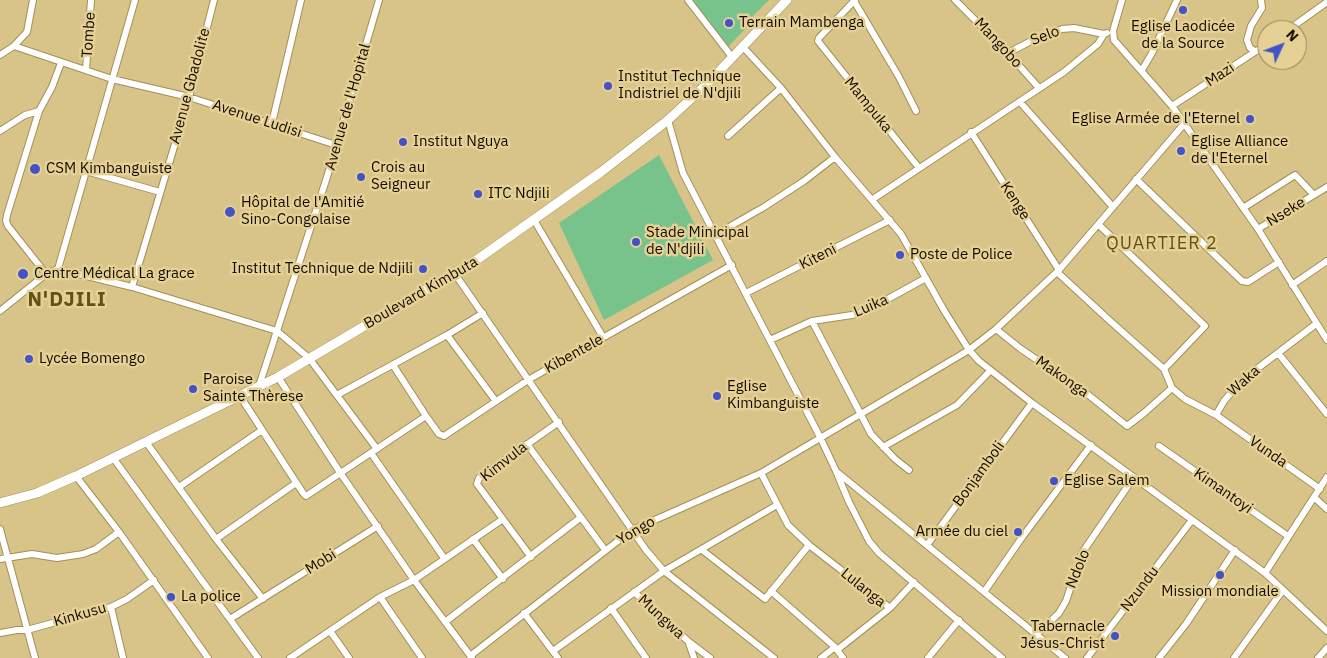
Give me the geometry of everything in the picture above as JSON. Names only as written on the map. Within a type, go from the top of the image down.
[{"type":"street","points":[[0,55],[14,46],[27,32],[33,0]]},
{"type":"street","name":"Tombe","points":[[86,70],[91,0]]},
{"type":"street","points":[[58,268],[135,0]]},
{"type":"street","name":"Avenue Gbadolite","points":[[132,287],[189,97],[214,0]]},
{"type":"street","points":[[272,123],[301,0]]},
{"type":"street","name":"Avenue de l'Hopital","points":[[259,386],[336,145],[379,0]]},
{"type":"street","points":[[688,0],[732,57]]},
{"type":"street","name":"Boulevard Kimbuta","points":[[0,503],[37,492],[114,459],[278,377],[455,274],[601,172],[668,120],[707,84],[787,0]]},
{"type":"street","name":"Mangobo","points":[[956,0],[1008,53],[1038,88]]},
{"type":"street","points":[[962,6],[969,0]]},
{"type":"street","points":[[1122,0],[1113,31],[1114,40],[1172,106],[1258,229],[1316,324],[1325,332],[1327,340]]},
{"type":"street","points":[[1142,70],[1152,53],[1176,0]]},
{"type":"street","points":[[1255,52],[1250,48],[1247,40],[1262,8],[1261,0]]},
{"type":"street","points":[[854,1],[916,111]]},
{"type":"street","name":"Mampuka","points":[[854,1],[818,41],[919,168]]},
{"type":"street","points":[[1302,20],[1327,2]]},
{"type":"street","name":"Selo","points":[[1008,53],[1033,40],[1062,29],[1074,28],[1104,34],[1113,31]]},
{"type":"street","points":[[872,200],[971,132],[1020,102],[1089,52],[1098,44],[1104,34]]},
{"type":"street","name":"Avenue Ludisi","points":[[14,46],[112,79],[189,97],[336,145]]},
{"type":"street","points":[[743,47],[781,88],[835,157],[890,220],[909,246],[969,350],[990,371],[1032,403],[1091,444],[1265,573],[1327,631]]},
{"type":"street","name":"Mazi","points":[[1172,106],[1255,52]]},
{"type":"street","points":[[46,274],[6,221],[39,111],[62,63]]},
{"type":"street","points":[[728,136],[781,88]]},
{"type":"street","points":[[1020,102],[1114,207]]},
{"type":"street","points":[[0,131],[25,115],[39,111]]},
{"type":"street","points":[[668,120],[684,173],[820,437],[869,541],[879,552],[1002,658]]},
{"type":"street","name":"Yongo","points":[[471,657],[524,613],[632,530],[761,473],[969,350],[996,329],[1058,271],[1184,124]]},
{"type":"street","name":"Kenge","points":[[971,132],[1058,271],[1164,369]]},
{"type":"street","points":[[716,235],[804,181],[835,157]]},
{"type":"street","points":[[86,171],[160,192]]},
{"type":"street","name":"Nseke","points":[[1243,208],[1295,175],[1314,195]]},
{"type":"street","points":[[1136,179],[1242,282],[1248,282],[1279,262]]},
{"type":"street","name":"Nseke","points":[[1258,229],[1327,187]]},
{"type":"street","points":[[534,220],[603,337]]},
{"type":"street","name":"Kiteni","points":[[746,293],[890,220]]},
{"type":"street","points":[[1099,225],[1205,326],[1164,369],[1172,388]]},
{"type":"street","points":[[1292,286],[1327,261]]},
{"type":"street","name":"Kibentele","points":[[426,416],[439,434],[444,436],[495,400],[528,380],[732,265]]},
{"type":"street","points":[[0,311],[46,274],[58,268],[132,287],[278,331],[309,358],[337,395],[444,558]]},
{"type":"street","points":[[455,274],[646,550],[664,571],[774,658]]},
{"type":"street","name":"Luika","points":[[770,340],[812,321],[866,311],[926,278]]},
{"type":"street","points":[[337,395],[447,335],[483,313]]},
{"type":"street","points":[[812,321],[870,434],[909,470]]},
{"type":"street","name":"Waka","points":[[1216,416],[1232,390],[1241,380],[1316,324]]},
{"type":"street","name":"Makonga","points":[[996,329],[1021,349],[1086,393],[1127,426],[1172,388]]},
{"type":"street","points":[[447,335],[495,400]]},
{"type":"street","points":[[1278,353],[1327,414]]},
{"type":"street","points":[[240,396],[306,496],[426,416],[393,364]]},
{"type":"street","points":[[883,448],[957,405],[990,371]]},
{"type":"street","points":[[278,377],[341,474],[414,580],[471,657]]},
{"type":"street","name":"Vunda","points":[[1172,388],[1186,399],[1216,416],[1320,489]]},
{"type":"street","name":"Bonjamboli","points":[[927,545],[1032,403]]},
{"type":"street","name":"Kimvula","points":[[503,519],[478,487],[479,478],[559,422]]},
{"type":"street","points":[[179,487],[262,430]]},
{"type":"street","points":[[146,442],[263,599]]},
{"type":"street","points":[[526,444],[605,550]]},
{"type":"street","points":[[984,592],[1091,444]]},
{"type":"street","name":"Kimantoyi","points":[[1159,446],[1288,536]]},
{"type":"street","points":[[114,459],[258,658]]},
{"type":"street","points":[[836,471],[1065,658]]},
{"type":"street","name":"Lulanga","points":[[761,473],[788,525],[809,545],[890,608],[821,658]]},
{"type":"street","points":[[76,476],[154,580],[208,658]]},
{"type":"street","name":"Ndolo","points":[[1036,635],[1059,613],[1066,601],[1082,553],[1134,477]]},
{"type":"street","points":[[1265,573],[1327,477]]},
{"type":"street","points":[[216,538],[296,483]]},
{"type":"street","points":[[1315,498],[1327,509]]},
{"type":"street","points":[[664,571],[777,505]]},
{"type":"street","points":[[446,622],[580,518]]},
{"type":"street","points":[[290,658],[300,655],[330,631],[380,597],[414,580],[503,519],[532,557]]},
{"type":"street","name":"Nzundu","points":[[1087,658],[1192,520]]},
{"type":"street","name":"Mobi","points":[[230,619],[378,526]]},
{"type":"street","points":[[0,529],[35,658]]},
{"type":"street","points":[[0,559],[32,554],[57,558],[83,554],[96,549],[119,532]]},
{"type":"street","points":[[473,539],[503,579]]},
{"type":"street","points":[[702,550],[764,599],[809,545]]},
{"type":"street","points":[[1159,658],[1186,624],[1235,550]]},
{"type":"street","name":"Mungwa","points":[[553,651],[664,571]]},
{"type":"street","name":"Kinkusu","points":[[0,633],[27,630],[111,607],[127,600],[154,580]]},
{"type":"street","points":[[890,608],[914,582]]},
{"type":"street","points":[[1234,658],[1283,590]]},
{"type":"street","points":[[771,591],[836,648],[843,658]]},
{"type":"street","name":"Mungwa","points":[[634,592],[688,642],[710,658]]},
{"type":"street","points":[[380,597],[422,658]]},
{"type":"street","points":[[111,607],[124,658]]},
{"type":"street","name":"Mungwa","points":[[611,608],[646,658]]},
{"type":"street","points":[[524,613],[558,658]]},
{"type":"street","points":[[928,658],[959,620]]},
{"type":"street","points":[[330,631],[349,658]]},
{"type":"street","name":"Mungwa","points":[[688,642],[694,658]]},
{"type":"street","points":[[1318,658],[1327,648]]},
{"type":"green space","name":"Terrain Mambenga","points":[[693,0],[769,0],[749,20],[748,26],[727,48]]},
{"type":"green space","name":"Stade Minicipal de N'djili","points":[[659,155],[713,260],[604,320],[559,223]]},
{"type":"place","name":"Eglise Laodicée de la Source","points":[[1183,10]]},
{"type":"place","name":"Terrain Mambenga","points":[[729,23]]},
{"type":"place","name":"Institut Technique Indistriel de N'djili","points":[[608,86]]},
{"type":"place","name":"Eglise Armée de l'Eternel","points":[[1250,119]]},
{"type":"place","name":"Institut Nguya","points":[[403,142]]},
{"type":"place","name":"Eglise Alliance de l'Eternel","points":[[1181,151]]},
{"type":"place","name":"CSM Kimbanguiste","points":[[35,169]]},
{"type":"place","name":"Crois au Seigneur","points":[[361,177]]},
{"type":"place","name":"ITC Ndjili","points":[[478,194]]},
{"type":"place","name":"Hôpital de l'Amitié Sino-Congolaise","points":[[230,212]]},
{"type":"place","name":"Stade Minicipal de N'djili","points":[[636,242]]},
{"type":"place","name":"Poste de Police","points":[[900,255]]},
{"type":"place","name":"Institut Technique de Ndjili","points":[[423,269]]},
{"type":"place","name":"Centre Médical La grace","points":[[23,274]]},
{"type":"place","name":"Lycée Bomengo","points":[[29,359]]},
{"type":"place","name":"Paroise Sainte Thèrese","points":[[193,389]]},
{"type":"place","name":"Eglise Kimbanguiste","points":[[717,396]]},
{"type":"place","name":"Eglise Salem","points":[[1054,481]]},
{"type":"place","name":"Armée du ciel","points":[[1018,532]]},
{"type":"place","name":"Mission mondiale","points":[[1220,575]]},
{"type":"place","name":"La police","points":[[171,597]]},
{"type":"place","name":"Tabernacle Jésus-Christ","points":[[1115,636]]},
{"type":"district","name":"QUARTIER 2","points":[[1162,244]]},
{"type":"district","name":"N'DJILI","points":[[67,300]]}]
